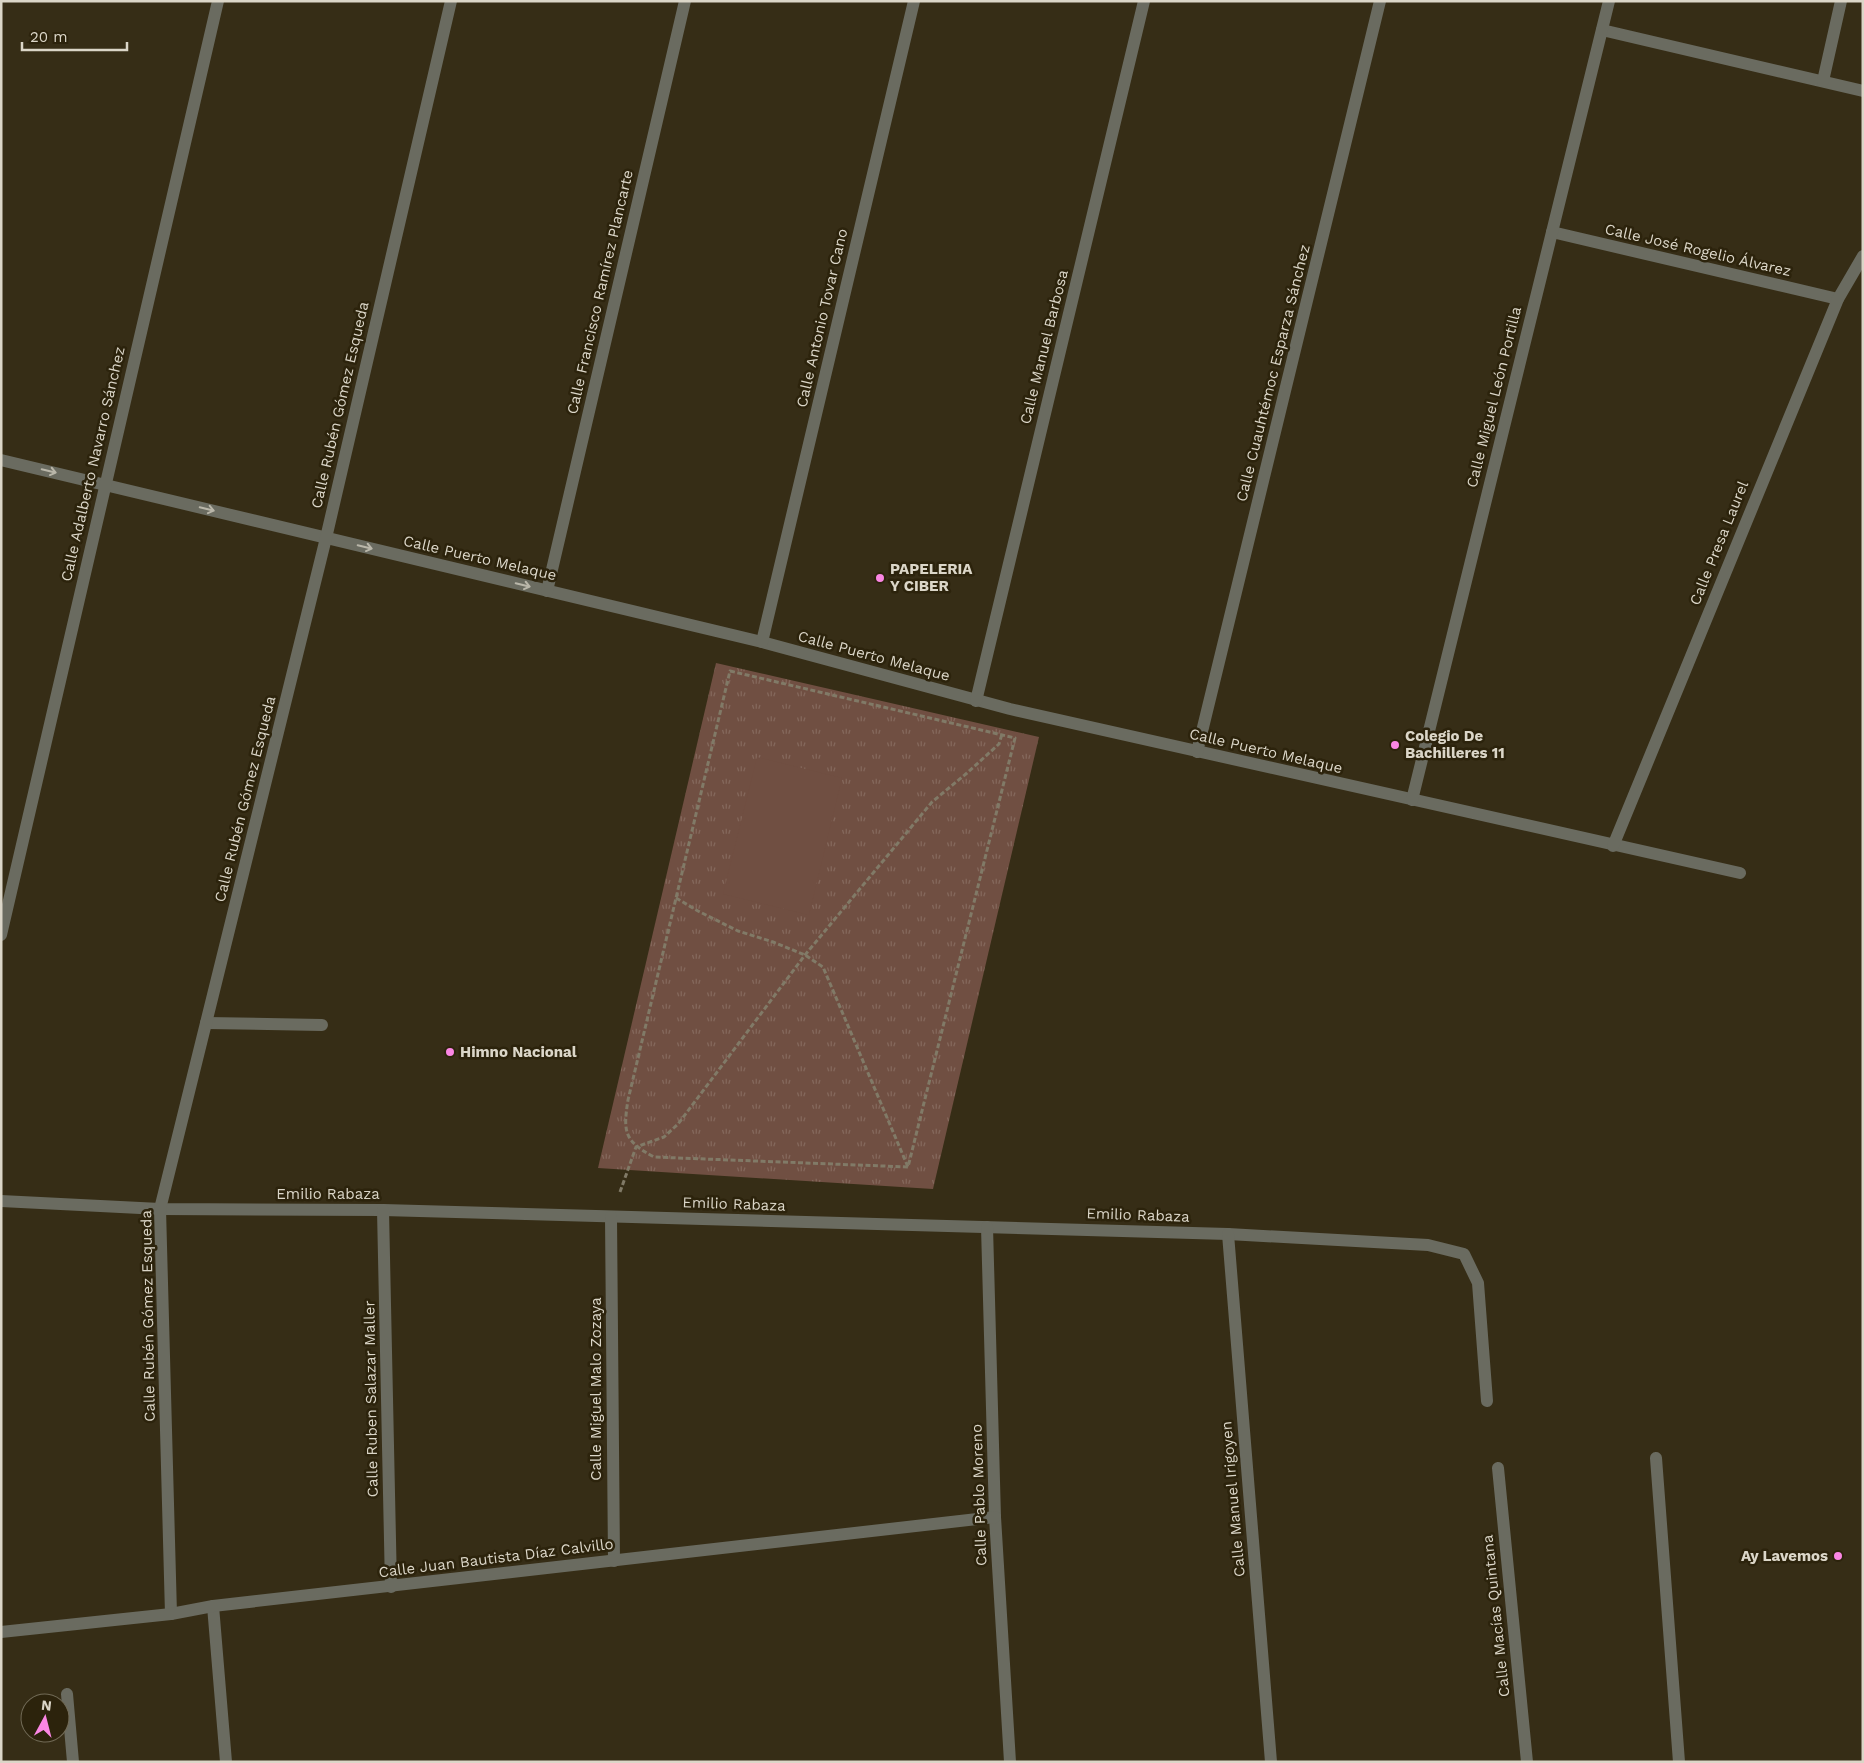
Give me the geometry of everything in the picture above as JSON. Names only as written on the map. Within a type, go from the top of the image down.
[{"type":"street","name":"Calle Adalberto Navarro Sánchez","points":[[1,935],[218,1]]},
{"type":"street","name":"Calle Rubén Gómez Esqueda","points":[[171,1614],[160,1209],[326,538],[451,1]]},
{"type":"street","name":"Calle Francisco Ramírez Plancarte","points":[[547,591],[686,1]]},
{"type":"street","name":"Calle Antonio Tovar Cano","points":[[762,642],[914,1]]},
{"type":"street","name":"Calle Manuel Barbosa","points":[[976,701],[1144,1]]},
{"type":"street","name":"Calle Cuauhtémoc Esparza Sánchez","points":[[1196,752],[1380,1]]},
{"type":"street","name":"Calle Miguel León Portilla","points":[[1412,800],[1609,1]]},
{"type":"street","points":[[1822,81],[1841,1]]},
{"type":"street","points":[[1602,30],[1863,90]]},
{"type":"street","name":"Calle José Rogelio Álvarez","points":[[1552,232],[1838,298]]},
{"type":"street","name":"Calle Presa Laurel","points":[[1613,846],[1838,298],[1863,256]]},
{"type":"street","name":"Calle Puerto Melaque","points":[[1,460],[762,642],[976,701],[1740,874]]},
{"type":"street","points":[[206,1023],[322,1025]]},
{"type":"street","name":"Emilio Rabaza","points":[[1,1201],[160,1209],[383,1210],[1228,1234],[1428,1245],[1464,1254],[1478,1283],[1487,1401]]},
{"type":"street","name":"Calle Ruben Salazar Maller","points":[[383,1210],[390,1587]]},
{"type":"street","name":"Calle Miguel Malo Zozaya","points":[[611,1217],[614,1561]]},
{"type":"street","name":"Calle Pablo Moreno","points":[[987,1227],[996,1517],[1010,1762]]},
{"type":"street","name":"Calle Manuel Irigoyen","points":[[1228,1234],[1271,1762]]},
{"type":"street","points":[[1656,1458],[1679,1762]]},
{"type":"street","name":"Calle Macías Quintana","points":[[1498,1468],[1527,1762]]},
{"type":"street","name":"Calle Juan Bautista Díaz Calvillo","points":[[1,1632],[171,1614],[213,1606],[996,1517]]},
{"type":"street","points":[[213,1606],[226,1762]]},
{"type":"street","points":[[70,1728],[73,1762]]},
{"type":"path","points":[[730,671],[1015,738],[908,1167],[654,1157],[636,1147],[626,1133],[625,1120],[628,1100],[730,671]]},
{"type":"path","points":[[636,1147],[664,1137],[678,1124],[805,955],[932,802],[968,773],[999,744],[1010,709]]},
{"type":"path","points":[[676,898],[738,931],[805,955],[823,966],[908,1167]]},
{"type":"path","points":[[611,1217],[636,1147]]},
{"type":"green space","points":[[716,663],[1039,737],[933,1189],[598,1168]]},
{"type":"green space","points":[[757,757],[842,778],[809,915],[723,894]]},
{"type":"place","name":"PAPELERIA Y CIBER","points":[[880,578]]},
{"type":"place","name":"Colegio De Bachilleres 11","points":[[1395,745]]},
{"type":"place","name":"Himno Nacional","points":[[450,1052]]},
{"type":"place","name":"Ay Lavemos","points":[[1838,1556]]}]
